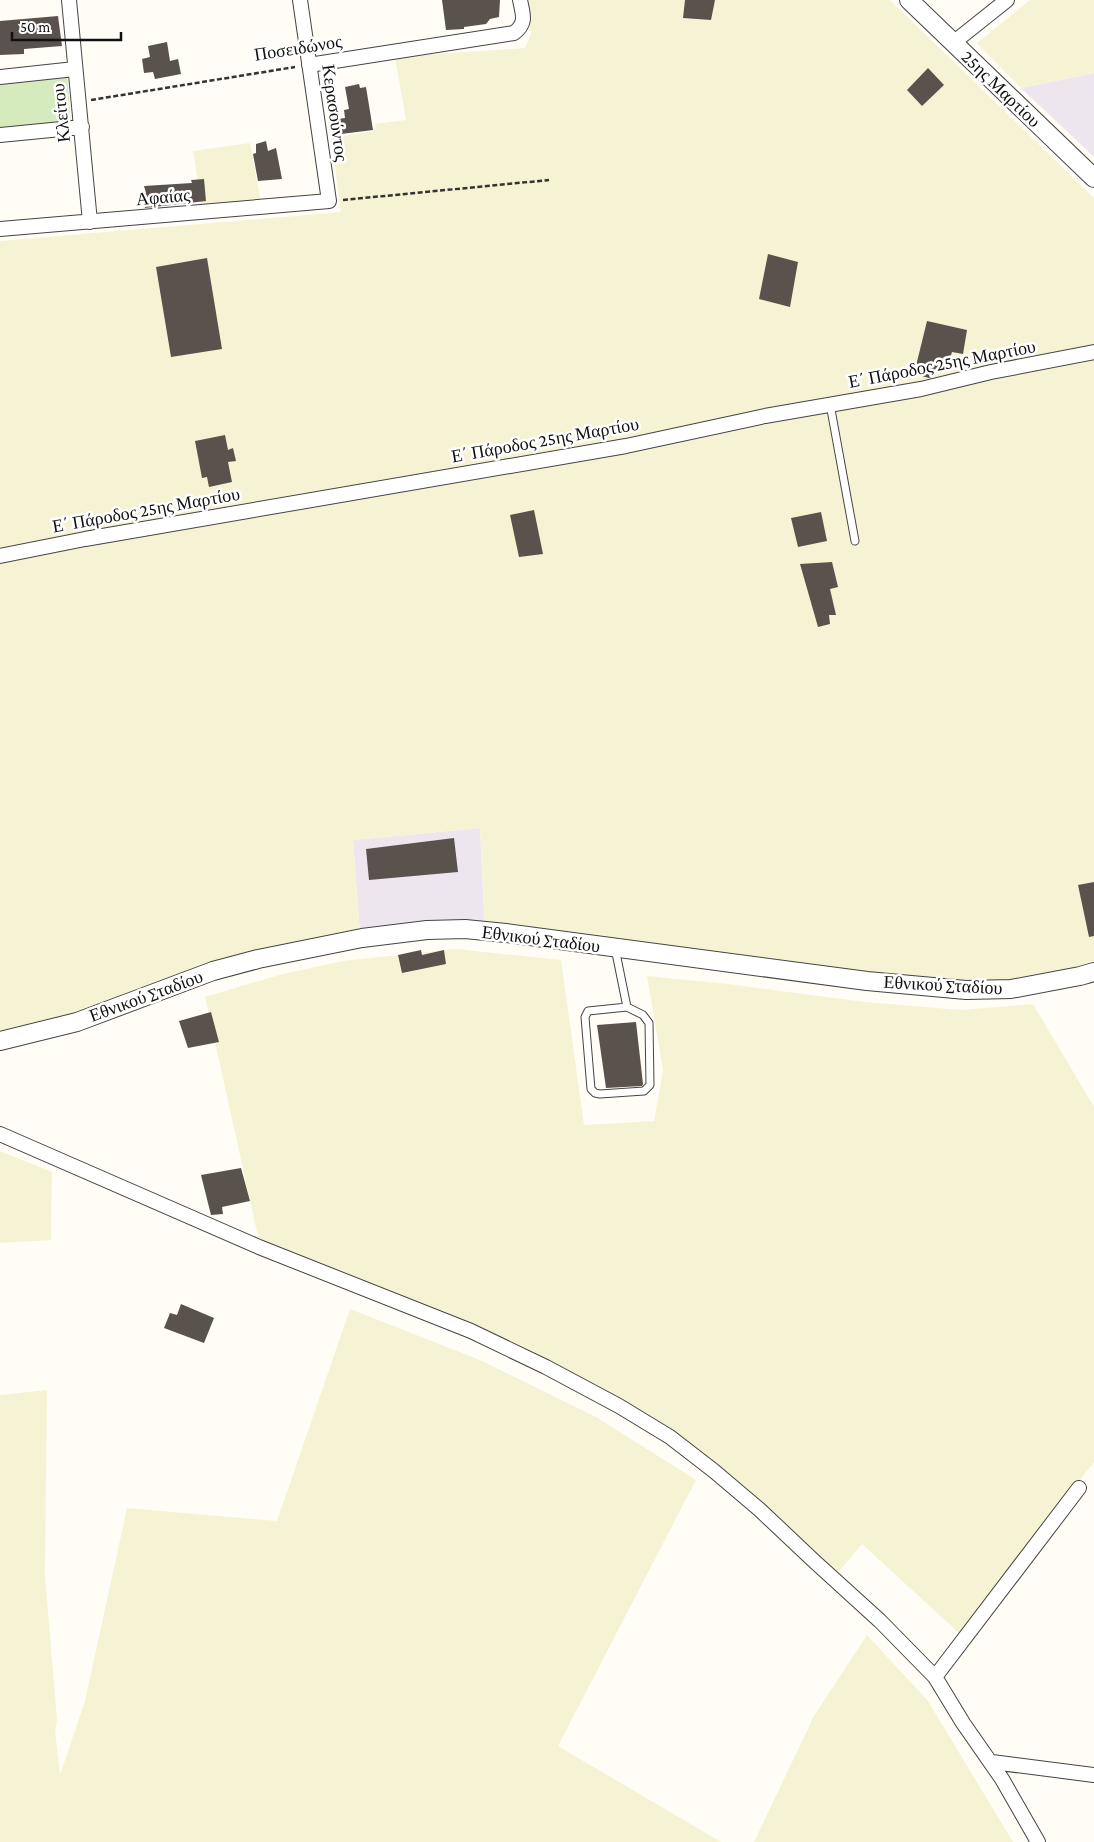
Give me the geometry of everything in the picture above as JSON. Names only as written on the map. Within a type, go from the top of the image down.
[{"type":"street","name":"Κλείτου","points":[[69,0],[90,222]]},
{"type":"street","name":"Κερασούντος","points":[[300,0],[329,201]]},
{"type":"street","name":"Ποσειδώνος","points":[[309,65],[514,33],[521,28],[523,19],[520,0]]},
{"type":"street","name":"25ης Μαρτίου","points":[[908,0],[1094,178]]},
{"type":"street","points":[[953,43],[1007,0]]},
{"type":"street","points":[[0,77],[75,69]]},
{"type":"street","points":[[0,135],[82,127]]},
{"type":"street","name":"Αφαίας","points":[[0,229],[329,201]]},
{"type":"street","name":"Ε΄ Πάροδος 25ης Μαρτίου","points":[[0,556],[95,537],[626,446],[765,416],[921,390],[991,372],[1094,352]]},
{"type":"street","name":"Εθνικού Σταδίου","points":[[0,1041],[78,1022],[213,971],[258,959],[362,938],[427,930],[466,929],[506,933],[867,982],[966,990],[1011,989],[1094,972]]},
{"type":"street","points":[[0,1134],[259,1247],[471,1331],[546,1367],[619,1406],[670,1437],[760,1510],[814,1562],[880,1620],[935,1677],[963,1723],[992,1762],[1038,1842]]},
{"type":"street","points":[[935,1677],[1079,1488]]},
{"type":"street","points":[[992,1762],[1094,1776]]},
{"type":"lane","points":[[830,404],[855,541]]},
{"type":"lane","points":[[614,948],[627,1007]]},
{"type":"lane","points":[[627,1007],[643,1015],[649,1023],[650,1085],[644,1091],[595,1093],[591,1090],[585,1017],[588,1011],[627,1007]]},
{"type":"path","name":"Ποσειδώνος","points":[[80,102],[309,65]]},
{"type":"path","points":[[329,201],[549,180]]},
{"type":"shaded area","points":[[526,0],[890,0],[1094,198],[1094,966],[1048,977],[949,985],[485,932],[480,828],[353,840],[360,935],[39,1028],[0,1035],[0,241],[341,212],[331,138],[375,131],[375,124],[406,120],[395,57],[525,48],[531,34]]},
{"type":"shaded area","points":[[1030,0],[1094,0],[1094,73],[1021,88],[977,43]]},
{"type":"shaded area","points":[[1094,73],[1094,157],[1021,88]]},
{"type":"shaded area","points":[[250,143],[261,202],[202,208],[193,151]]},
{"type":"shaded area","points":[[480,828],[485,932],[360,935],[353,840]]},
{"type":"shaded area","points":[[456,949],[561,960],[584,1125],[654,1121],[663,1070],[647,976],[728,984],[864,1002],[961,1010],[1033,1004],[1094,1107],[1094,1462],[960,1634],[862,1544],[836,1575],[717,1464],[668,1430],[525,1351],[259,1241],[205,997],[279,975],[343,961]]},
{"type":"shaded area","points":[[0,1151],[52,1172],[51,1240],[0,1243]]},
{"type":"shaded area","points":[[350,1309],[480,1360],[596,1417],[696,1480],[558,1746],[721,1842],[0,1842],[0,1395],[47,1390],[45,1575],[57,1720],[55,1730],[60,1775],[85,1701],[127,1508],[277,1521]]},
{"type":"shaded area","points":[[867,1635],[928,1701],[1013,1842],[754,1842],[814,1716]]},
{"type":"green space","points":[[67,73],[71,124],[0,130],[0,80]]},
{"type":"building","points":[[442,0],[500,0],[499,17],[490,19],[486,24],[464,27],[464,29],[446,30]]},
{"type":"building","points":[[685,0],[715,0],[711,20],[683,18]]},
{"type":"building","points":[[58,16],[62,46],[24,49],[24,54],[0,55],[0,21]]},
{"type":"building","points":[[167,42],[170,61],[178,59],[181,74],[155,79],[153,72],[144,73],[142,59],[150,57],[148,46]]},
{"type":"building","points":[[928,68],[944,85],[922,106],[907,90]]},
{"type":"building","points":[[359,84],[360,88],[366,87],[373,130],[341,134],[338,119],[345,118],[344,110],[349,109],[345,87]]},
{"type":"building","points":[[266,141],[268,151],[276,148],[282,179],[258,181],[253,154],[256,153],[256,144]]},
{"type":"building","points":[[204,179],[206,201],[145,208],[143,194],[146,193],[144,186],[192,183],[191,180]]},
{"type":"building","points":[[768,254],[798,262],[790,307],[759,299]]},
{"type":"building","points":[[207,258],[222,349],[171,357],[156,267]]},
{"type":"building","points":[[927,321],[967,330],[963,354],[952,352],[946,371],[936,368],[933,377],[929,378],[914,374]]},
{"type":"building","points":[[225,435],[228,450],[233,448],[236,461],[228,462],[232,482],[209,487],[207,477],[202,478],[195,441]]},
{"type":"building","points":[[534,510],[543,554],[519,557],[510,515]]},
{"type":"building","points":[[821,512],[827,541],[798,547],[791,518]]},
{"type":"building","points":[[832,562],[838,587],[830,589],[836,615],[829,615],[830,624],[818,627],[800,564]]},
{"type":"building","points":[[454,838],[458,872],[369,880],[366,849]]},
{"type":"building","points":[[1094,882],[1094,936],[1089,937],[1078,885]]},
{"type":"building","points":[[421,950],[422,955],[444,950],[446,964],[402,973],[398,955]]},
{"type":"building","points":[[211,1012],[219,1042],[188,1048],[179,1021]]},
{"type":"building","points":[[636,1022],[643,1084],[642,1086],[606,1088],[597,1025]]},
{"type":"building","points":[[241,1168],[250,1201],[222,1207],[223,1214],[211,1215],[201,1175]]},
{"type":"building","points":[[181,1304],[214,1318],[204,1343],[164,1328],[170,1313],[177,1315]]}]
